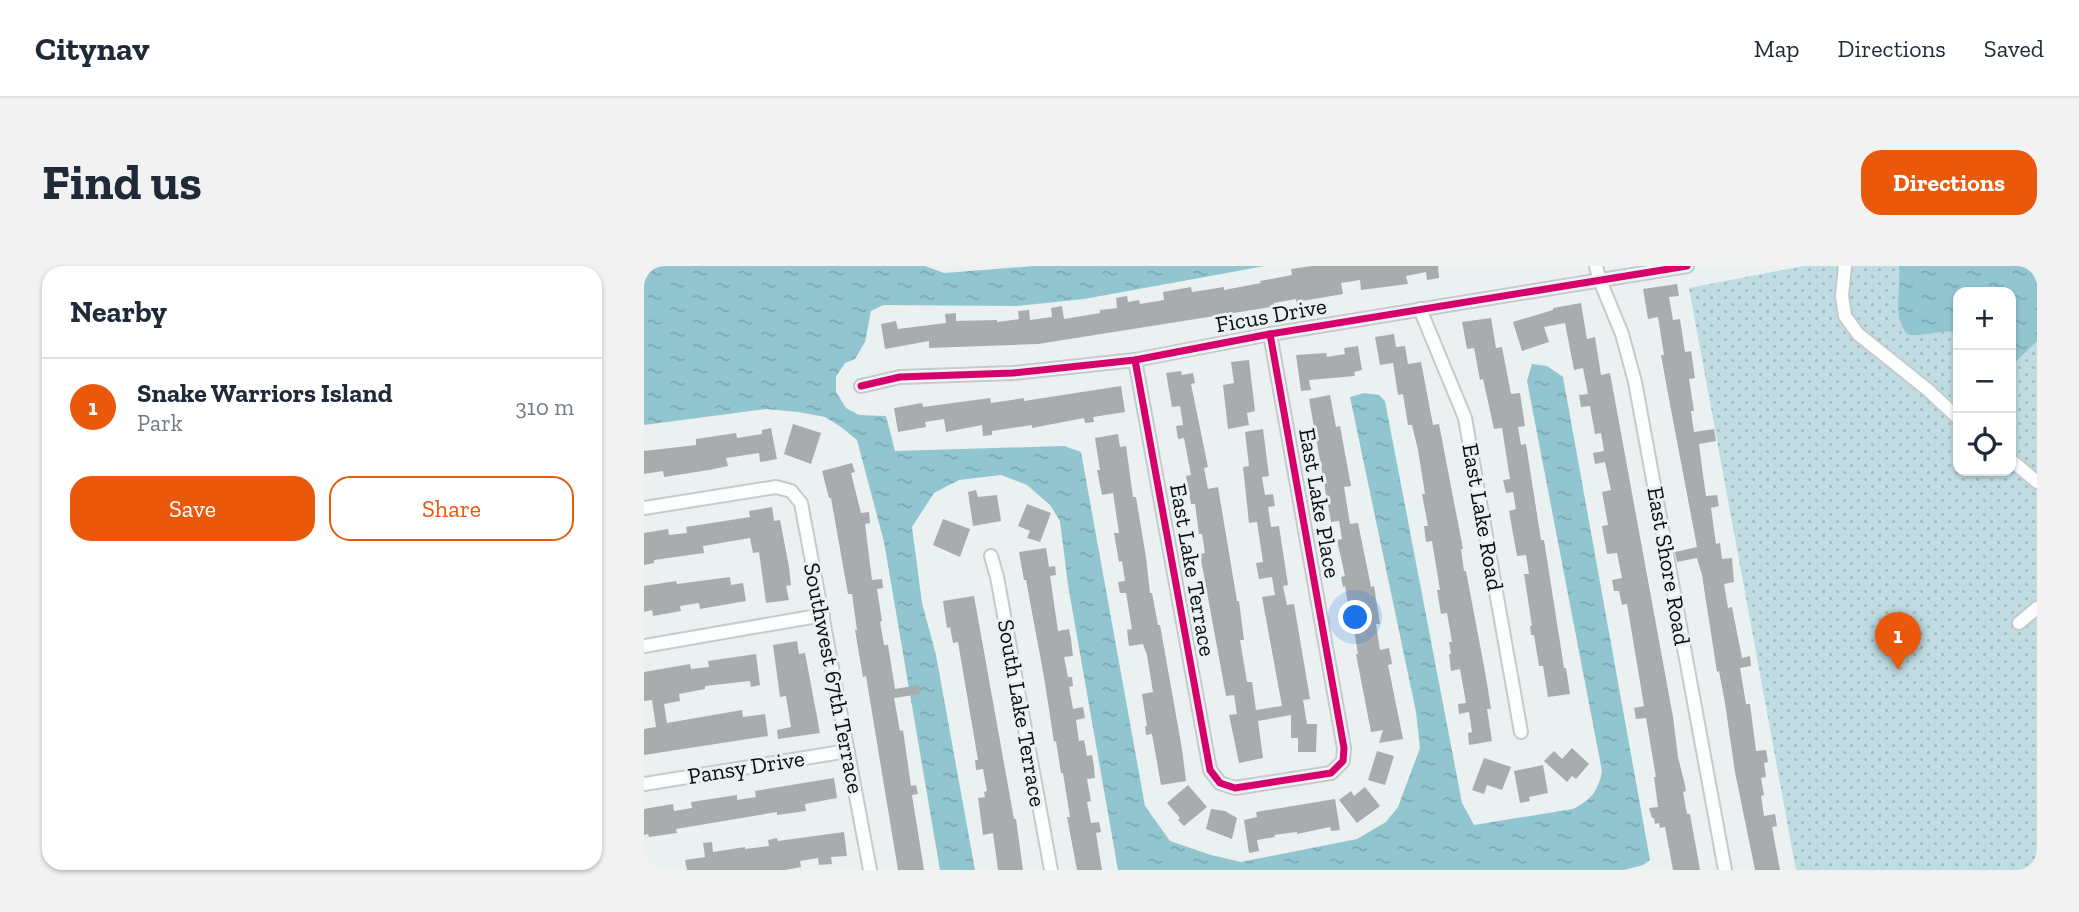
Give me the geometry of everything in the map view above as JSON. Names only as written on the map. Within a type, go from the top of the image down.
[{"type":"street","name":"Ficus Drive","points":[[861,386],[900,376],[1013,373],[1135,360],[1420,309],[1598,272],[1687,266]]},
{"type":"street","points":[[1845,266],[1842,296],[1845,316],[1858,334],[1953,413]]},
{"type":"street","name":"East Shore Road","points":[[1598,272],[1622,334],[1635,382],[1725,870]]},
{"type":"street","name":"East Lake Road","points":[[1420,309],[1465,418],[1521,732]]},
{"type":"street","name":"East Lake Place","points":[[1220,783],[1235,788],[1331,773],[1342,761],[1344,748],[1270,334]]},
{"type":"street","name":"East Lake Terrace","points":[[1135,360],[1210,770],[1220,783]]},
{"type":"street","points":[[2016,464],[2037,482]]},
{"type":"street","name":"Southwest 67th Terrace","points":[[644,508],[776,487],[790,491],[801,503],[870,870]]},
{"type":"street","name":"South Lake Terrace","points":[[991,556],[1051,870]]},
{"type":"street","points":[[2019,623],[2037,608]]},
{"type":"street","points":[[644,646],[823,615]]},
{"type":"street","name":"Pansy Drive","points":[[644,784],[848,751]]},
{"type":"shaded area","points":[[1804,266],[2037,266],[2037,870],[1796,870],[1689,288]]},
{"type":"water","points":[[644,266],[925,266],[944,273],[1034,266],[1265,266],[1084,299],[1017,306],[883,305],[871,311],[865,342],[855,359],[845,363],[836,377],[836,392],[846,408],[859,415],[886,416],[895,451],[1064,446],[1081,452],[1145,806],[1170,841],[1241,862],[1357,839],[1386,822],[1398,807],[1420,748],[1416,712],[1350,397],[1364,393],[1379,395],[1385,401],[1462,803],[1474,825],[1573,809],[1589,798],[1596,789],[1602,771],[1527,381],[1532,364],[1547,366],[1563,377],[1650,860],[1643,865],[1624,870],[1118,870],[1068,585],[1060,521],[1050,505],[1027,485],[1001,475],[959,480],[934,493],[912,527],[922,603],[936,655],[975,870],[940,870],[884,542],[857,440],[825,417],[766,409],[644,425]]},
{"type":"water","points":[[1899,266],[2037,266],[2037,341],[2016,361],[2016,287],[1953,287],[1953,332],[1907,334],[1898,310]]},
{"type":"building","points":[[1312,266],[1438,266],[1439,278],[1427,280],[1426,272],[1406,276],[1408,284],[1361,290],[1360,280],[1341,283],[1343,294],[1296,302],[1296,299],[1274,303],[1274,306],[1265,308],[1038,344],[929,348],[929,341],[885,349],[881,324],[896,321],[898,329],[946,323],[945,314],[956,313],[956,321],[997,322],[1019,319],[1018,311],[1029,310],[1030,320],[1052,317],[1051,308],[1062,306],[1064,319],[1117,308],[1116,298],[1127,296],[1128,302],[1139,300],[1140,304],[1164,300],[1163,292],[1191,287],[1192,292],[1224,287],[1224,290],[1292,275],[1291,269]]},
{"type":"building","points":[[1677,284],[1679,296],[1669,297],[1673,320],[1680,319],[1685,352],[1691,351],[1695,378],[1689,379],[1694,432],[1714,429],[1716,441],[1699,444],[1706,496],[1717,495],[1719,506],[1711,508],[1716,544],[1720,543],[1722,559],[1732,558],[1734,582],[1724,584],[1728,608],[1732,607],[1742,658],[1750,656],[1751,666],[1740,668],[1746,704],[1750,704],[1756,751],[1766,750],[1768,762],[1764,763],[1766,777],[1761,778],[1764,795],[1761,796],[1764,816],[1775,814],[1777,826],[1772,827],[1780,870],[1755,870],[1735,772],[1719,671],[1717,672],[1702,575],[1697,558],[1677,562],[1675,552],[1697,547],[1661,355],[1664,355],[1658,317],[1648,319],[1643,289]]},
{"type":"building","points":[[1581,303],[1587,339],[1595,337],[1601,375],[1610,373],[1686,791],[1683,792],[1687,814],[1690,814],[1700,870],[1673,870],[1665,827],[1660,828],[1659,823],[1655,824],[1649,808],[1658,807],[1656,777],[1646,718],[1636,719],[1634,708],[1644,706],[1627,604],[1622,605],[1619,591],[1614,591],[1612,580],[1622,578],[1617,553],[1607,554],[1602,526],[1608,525],[1602,492],[1611,490],[1605,462],[1595,464],[1593,453],[1604,451],[1601,433],[1595,434],[1590,406],[1581,407],[1579,395],[1588,394],[1583,368],[1574,370],[1565,323],[1544,327],[1549,342],[1522,351],[1513,322],[1553,308]]},
{"type":"building","points":[[1491,318],[1496,348],[1502,347],[1511,394],[1520,393],[1525,426],[1518,427],[1521,445],[1526,444],[1570,694],[1548,697],[1543,666],[1539,666],[1534,635],[1531,635],[1524,574],[1529,574],[1526,555],[1517,556],[1509,511],[1516,509],[1513,492],[1506,493],[1503,480],[1510,479],[1502,428],[1494,429],[1474,348],[1467,349],[1462,322]]},
{"type":"building","points":[[1394,334],[1396,347],[1405,346],[1408,364],[1421,362],[1433,425],[1439,424],[1463,549],[1464,571],[1486,677],[1492,741],[1469,745],[1468,733],[1472,732],[1469,712],[1459,714],[1458,704],[1466,703],[1460,669],[1451,671],[1449,642],[1452,642],[1447,613],[1441,614],[1432,541],[1426,542],[1424,526],[1428,526],[1418,450],[1412,425],[1408,425],[1403,394],[1398,395],[1393,363],[1380,365],[1375,337]]},
{"type":"building","points":[[1358,346],[1362,370],[1354,372],[1355,376],[1309,380],[1311,390],[1301,391],[1296,355],[1326,353],[1327,357],[1345,354],[1344,348]]},
{"type":"building","points":[[1249,360],[1255,411],[1247,413],[1249,425],[1228,429],[1223,385],[1234,383],[1231,362]]},
{"type":"building","points":[[1181,371],[1182,375],[1193,373],[1195,383],[1191,384],[1208,467],[1204,468],[1208,489],[1218,487],[1239,601],[1244,640],[1240,640],[1247,682],[1252,682],[1256,710],[1282,706],[1262,597],[1275,595],[1272,577],[1259,579],[1256,563],[1263,562],[1257,522],[1249,523],[1243,467],[1249,466],[1245,432],[1263,429],[1269,476],[1262,477],[1265,495],[1273,494],[1275,506],[1268,507],[1271,527],[1279,526],[1288,585],[1283,586],[1287,605],[1294,604],[1310,699],[1303,700],[1307,724],[1317,724],[1316,752],[1298,752],[1298,738],[1291,738],[1291,715],[1258,721],[1263,758],[1239,763],[1229,715],[1237,714],[1234,695],[1226,696],[1200,554],[1205,553],[1202,534],[1199,534],[1195,504],[1191,504],[1186,476],[1191,475],[1184,438],[1178,439],[1176,426],[1183,425],[1180,406],[1172,407],[1166,373]]},
{"type":"building","points":[[1121,386],[1125,412],[1093,417],[1094,422],[1085,423],[1084,418],[1032,428],[1032,425],[992,431],[992,435],[983,436],[982,425],[946,432],[944,419],[925,422],[926,427],[898,432],[894,408],[990,398],[991,403],[1024,398],[1024,401]]},
{"type":"building","points":[[1330,395],[1336,427],[1340,426],[1351,486],[1344,487],[1350,524],[1358,523],[1371,587],[1374,586],[1380,624],[1376,624],[1380,650],[1389,648],[1392,664],[1388,665],[1403,739],[1379,743],[1383,730],[1371,732],[1352,617],[1341,577],[1345,576],[1337,540],[1342,539],[1339,521],[1331,522],[1309,399]]},
{"type":"building","points":[[793,424],[821,433],[811,464],[784,454]]},
{"type":"building","points":[[771,428],[777,459],[760,462],[759,453],[726,458],[728,466],[709,470],[664,477],[663,471],[644,474],[644,451],[696,445],[696,439],[736,433],[737,438],[762,434],[762,430]]},
{"type":"building","points":[[1118,434],[1120,447],[1126,446],[1133,497],[1136,497],[1150,593],[1160,625],[1186,781],[1161,785],[1152,734],[1146,735],[1145,726],[1142,694],[1153,692],[1147,655],[1143,644],[1129,646],[1127,630],[1132,629],[1126,593],[1120,593],[1118,582],[1125,581],[1114,533],[1119,533],[1113,493],[1102,495],[1097,470],[1100,470],[1095,438]]},
{"type":"building","points":[[852,463],[855,472],[851,473],[861,513],[869,512],[870,523],[865,524],[872,580],[882,579],[883,588],[877,589],[880,622],[884,645],[888,645],[895,689],[919,685],[920,694],[894,698],[900,731],[903,730],[911,786],[916,785],[918,794],[912,795],[924,870],[898,870],[866,676],[863,677],[855,630],[852,594],[848,594],[831,498],[822,471]]},
{"type":"building","points":[[976,490],[978,497],[997,495],[1001,521],[973,526],[968,492]]},
{"type":"building","points":[[1027,504],[1051,513],[1040,542],[1027,538],[1030,531],[1018,526]]},
{"type":"building","points":[[772,507],[774,521],[780,520],[789,567],[791,585],[786,586],[789,600],[766,603],[759,552],[753,553],[750,538],[703,546],[704,553],[654,560],[654,563],[644,565],[644,533],[668,529],[669,535],[687,533],[686,527],[750,517],[749,511]]},
{"type":"building","points":[[943,519],[970,529],[960,557],[933,545]]},
{"type":"building","points":[[1046,548],[1049,567],[1055,566],[1056,575],[1050,576],[1058,631],[1069,629],[1071,639],[1073,656],[1064,657],[1068,677],[1072,677],[1073,686],[1069,687],[1073,709],[1083,707],[1085,718],[1076,720],[1079,741],[1084,740],[1087,756],[1092,755],[1095,778],[1087,779],[1091,801],[1087,802],[1091,823],[1099,822],[1101,832],[1096,833],[1102,870],[1077,870],[1067,817],[1070,817],[1063,773],[1056,741],[1054,742],[1019,552]]},
{"type":"building","points":[[730,577],[731,585],[743,583],[746,601],[700,609],[699,603],[680,606],[681,611],[653,616],[652,610],[644,612],[644,586]]},
{"type":"building","points":[[974,596],[1023,870],[998,870],[993,833],[983,835],[978,798],[985,797],[984,792],[987,791],[983,769],[976,770],[975,760],[978,760],[958,642],[953,643],[950,627],[947,628],[943,601]]},
{"type":"building","points":[[797,641],[799,654],[805,653],[820,733],[778,739],[777,730],[791,727],[786,696],[780,697],[773,645]]},
{"type":"building","points":[[756,654],[760,685],[751,687],[750,681],[705,686],[705,689],[679,694],[680,701],[664,704],[667,723],[742,710],[743,717],[765,714],[768,736],[644,755],[644,729],[656,727],[652,700],[644,701],[644,672],[690,664],[691,669],[709,667],[708,661]]},
{"type":"building","points":[[1572,748],[1589,764],[1576,779],[1572,776],[1567,782],[1544,761],[1554,751],[1562,759]]},
{"type":"building","points":[[1377,751],[1394,756],[1385,785],[1368,780]]},
{"type":"building","points":[[1484,758],[1511,767],[1502,790],[1487,785],[1484,794],[1472,790]]},
{"type":"building","points":[[1543,765],[1548,793],[1529,797],[1530,801],[1520,803],[1514,771]]},
{"type":"building","points":[[834,778],[837,798],[805,804],[806,811],[777,815],[777,812],[676,829],[677,833],[649,837],[648,834],[644,835],[644,809],[673,804],[674,811],[692,808],[691,802],[737,795],[737,800],[756,797],[755,791]]},
{"type":"building","points":[[1188,785],[1207,807],[1184,826],[1167,803]]},
{"type":"building","points":[[1365,787],[1380,806],[1357,823],[1339,800],[1351,791],[1354,796]]},
{"type":"building","points":[[1335,799],[1340,830],[1331,831],[1330,827],[1297,834],[1274,835],[1275,837],[1257,840],[1259,851],[1249,853],[1244,820],[1257,817],[1256,812]]},
{"type":"building","points":[[1211,809],[1225,811],[1237,818],[1232,839],[1206,829]]},
{"type":"building","points":[[844,832],[847,856],[831,857],[832,864],[819,865],[818,858],[800,861],[801,867],[785,870],[687,870],[685,860],[705,857],[703,843],[712,842],[713,852],[769,846],[768,840],[777,838],[778,841]]},
{"type":"cycle path","points":[[861,386],[900,377],[1013,373],[1135,360],[1270,334],[1687,266]]},
{"type":"cycle path","points":[[1135,360],[1210,770],[1220,783],[1235,788],[1331,773],[1343,761],[1344,748],[1270,334]]},
{"type":"place","name":"Snake Warriors Island","points":[[1898,670]]}]
